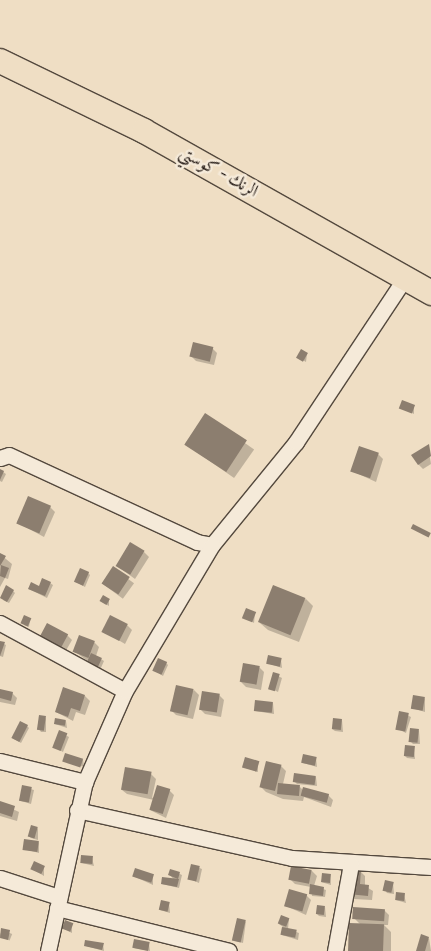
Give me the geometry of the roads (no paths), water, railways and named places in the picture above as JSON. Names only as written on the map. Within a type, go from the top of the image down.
[{"type":"main road","name":"الرنك - كوستي","points":[[0,61],[144,131],[431,293]]},
{"type":"street","points":[[48,951],[77,810],[85,782],[125,691],[212,544],[296,442],[405,278]]},
{"type":"street","points":[[0,458],[9,455],[197,542],[212,544]]},
{"type":"street","points":[[0,623],[125,691]]},
{"type":"street","points":[[0,761],[85,782]]},
{"type":"street","points":[[77,810],[292,858],[351,864],[431,866]]},
{"type":"street","points":[[335,951],[351,864]]},
{"type":"street","points":[[0,878],[58,903],[229,951]]}]
